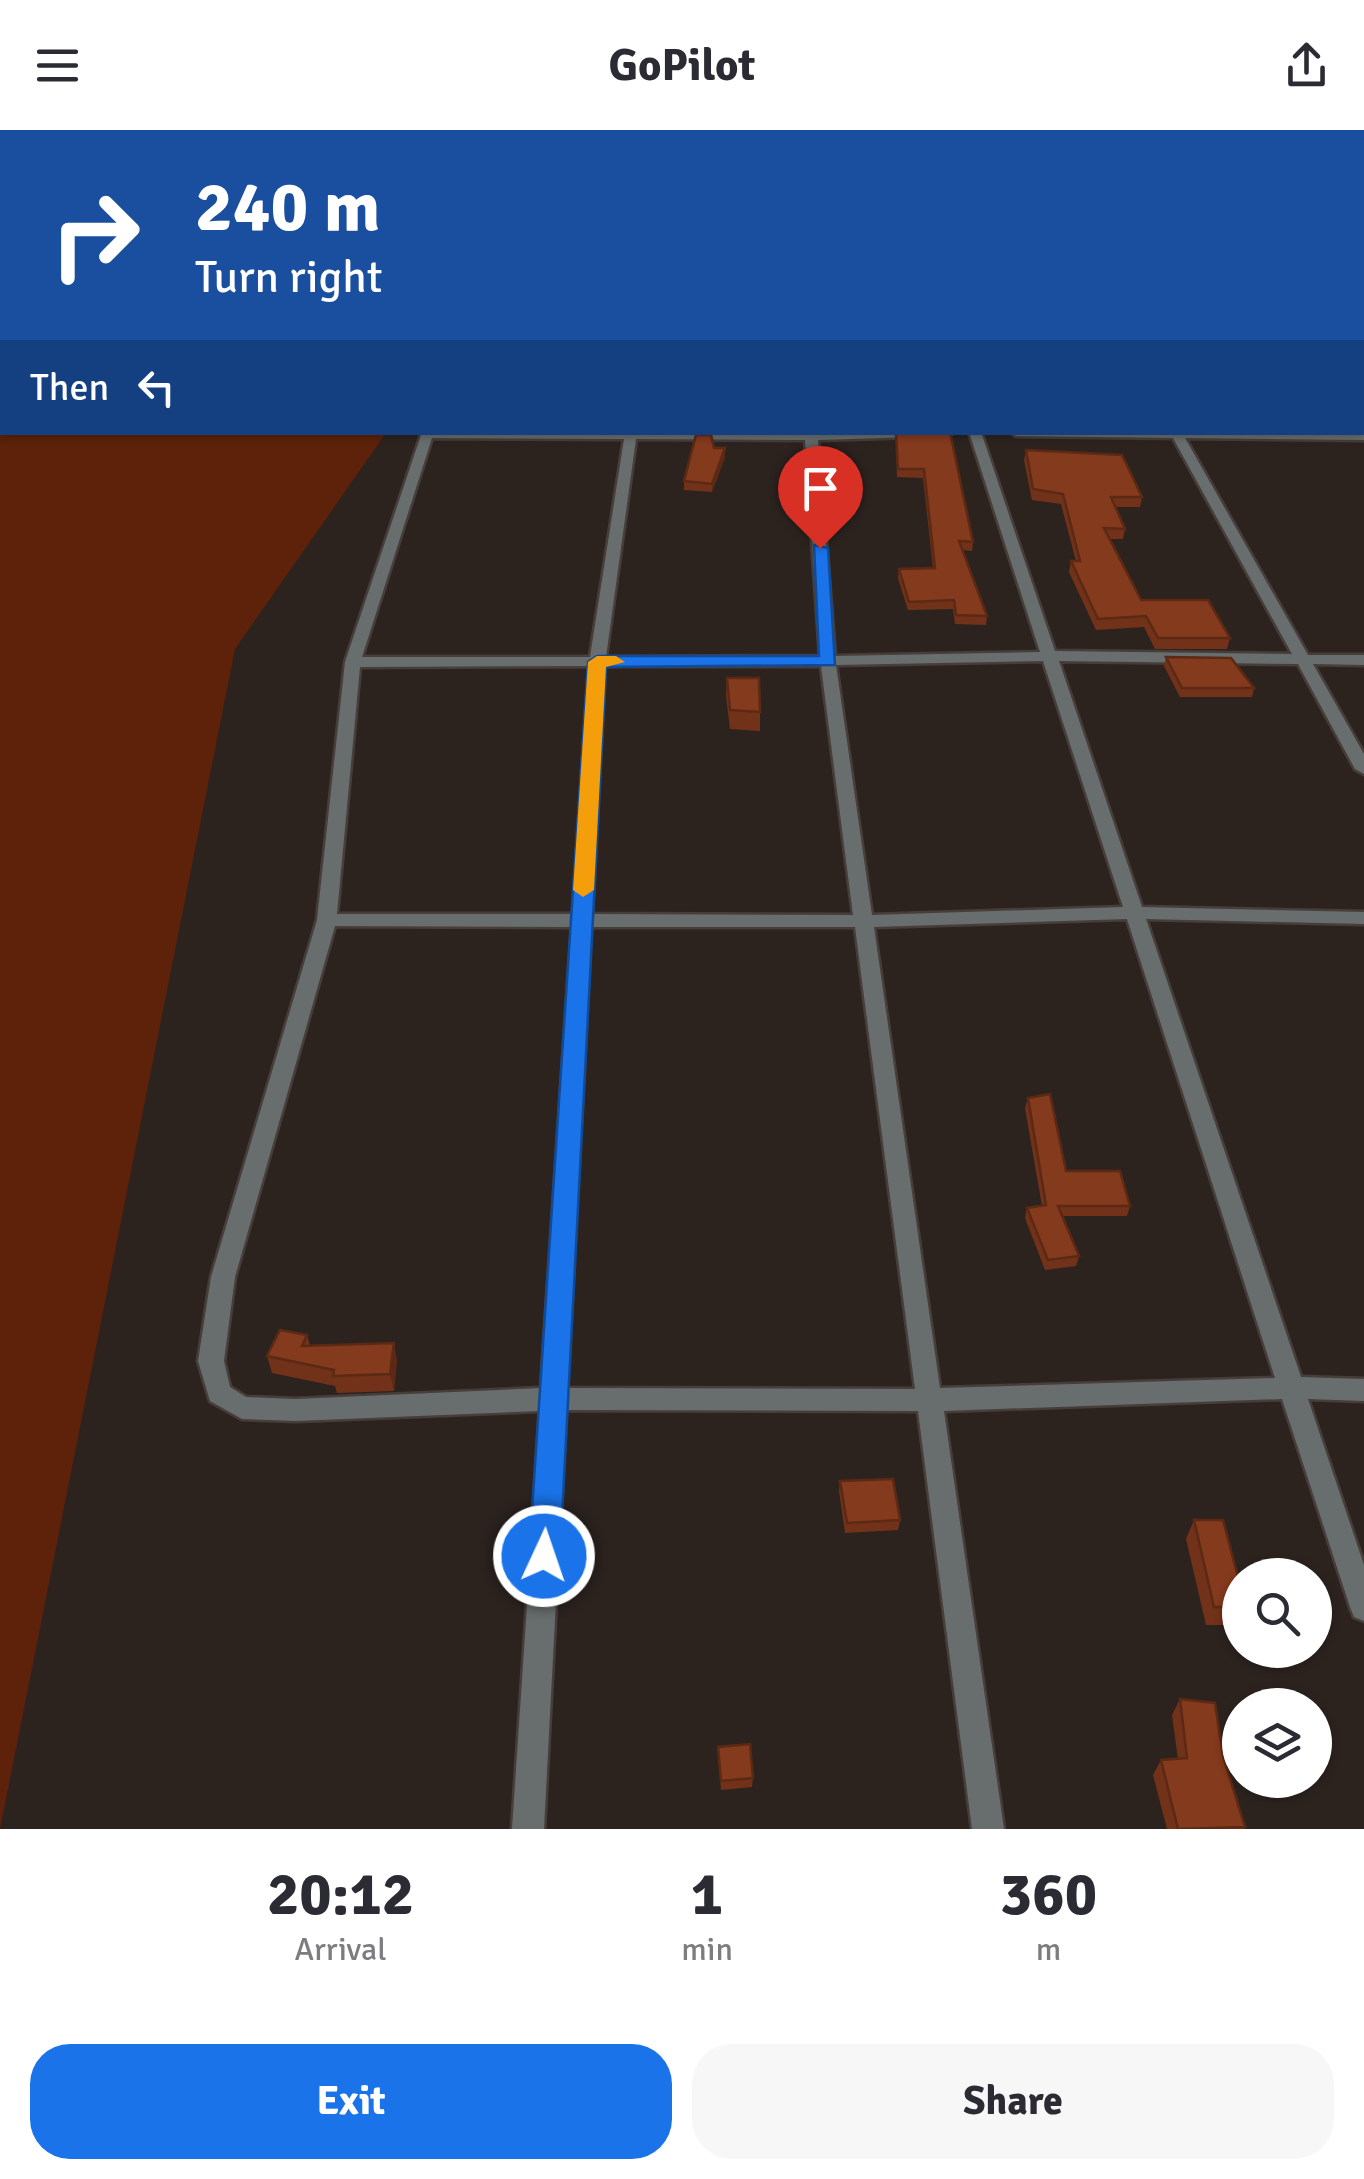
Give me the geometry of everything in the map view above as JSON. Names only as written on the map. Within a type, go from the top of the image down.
[{"type":"street","points":[[427,435],[353,662],[326,920],[222,1277],[211,1361],[219,1393],[242,1408],[296,1410],[554,1399],[930,1400],[1292,1388],[1364,1390]]},
{"type":"street","points":[[528,1829],[597,662],[630,435]]},
{"type":"street","points":[[811,435],[828,661],[988,1829]]},
{"type":"street","points":[[976,435],[1364,1607]]},
{"type":"street","points":[[1177,435],[1364,768]]},
{"type":"street","points":[[1237,435],[1360,437]]},
{"type":"street","points":[[353,662],[828,661],[1049,656],[1364,660]]},
{"type":"street","points":[[326,920],[864,921],[1134,913],[1364,918]]},
{"type":"shaded area","points":[[0,435],[385,435],[235,649],[0,1829]]},
{"type":"building","points":[[696,435],[711,435],[714,448],[725,448],[712,484],[684,481]]},
{"type":"building","points":[[896,435],[951,435],[973,542],[959,541],[987,616],[956,615],[954,600],[909,602],[899,569],[935,568],[924,469],[898,469]]},
{"type":"building","points":[[1026,450],[1122,455],[1142,497],[1111,497],[1125,529],[1104,528],[1141,600],[1208,600],[1230,638],[1158,638],[1146,616],[1098,619],[1071,561],[1080,561],[1063,494],[1033,489]]},
{"type":"building","points":[[1166,657],[1231,658],[1254,688],[1182,688]]},
{"type":"building","points":[[727,678],[759,678],[760,712],[730,710]]},
{"type":"building","points":[[1050,1094],[1066,1171],[1120,1171],[1130,1206],[1058,1206],[1079,1256],[1048,1260],[1027,1208],[1046,1205],[1028,1098]]},
{"type":"building","points":[[280,1330],[307,1335],[302,1346],[394,1343],[390,1374],[333,1376],[334,1370],[267,1356]]},
{"type":"building","points":[[893,1479],[900,1520],[847,1523],[840,1481]]},
{"type":"building","points":[[1194,1520],[1223,1520],[1233,1558],[1222,1558],[1222,1607],[1214,1607]]},
{"type":"building","points":[[1180,1699],[1215,1703],[1222,1749],[1222,1798],[1236,1798],[1245,1827],[1178,1829],[1161,1760],[1187,1758]]},
{"type":"building","points":[[750,1744],[753,1778],[721,1781],[718,1747]]},
{"type":"slow traffic","points":[[583,890],[597,662],[616,662]]},
{"type":"route","points":[[544,1556],[597,662],[828,661],[820,548]]}]
